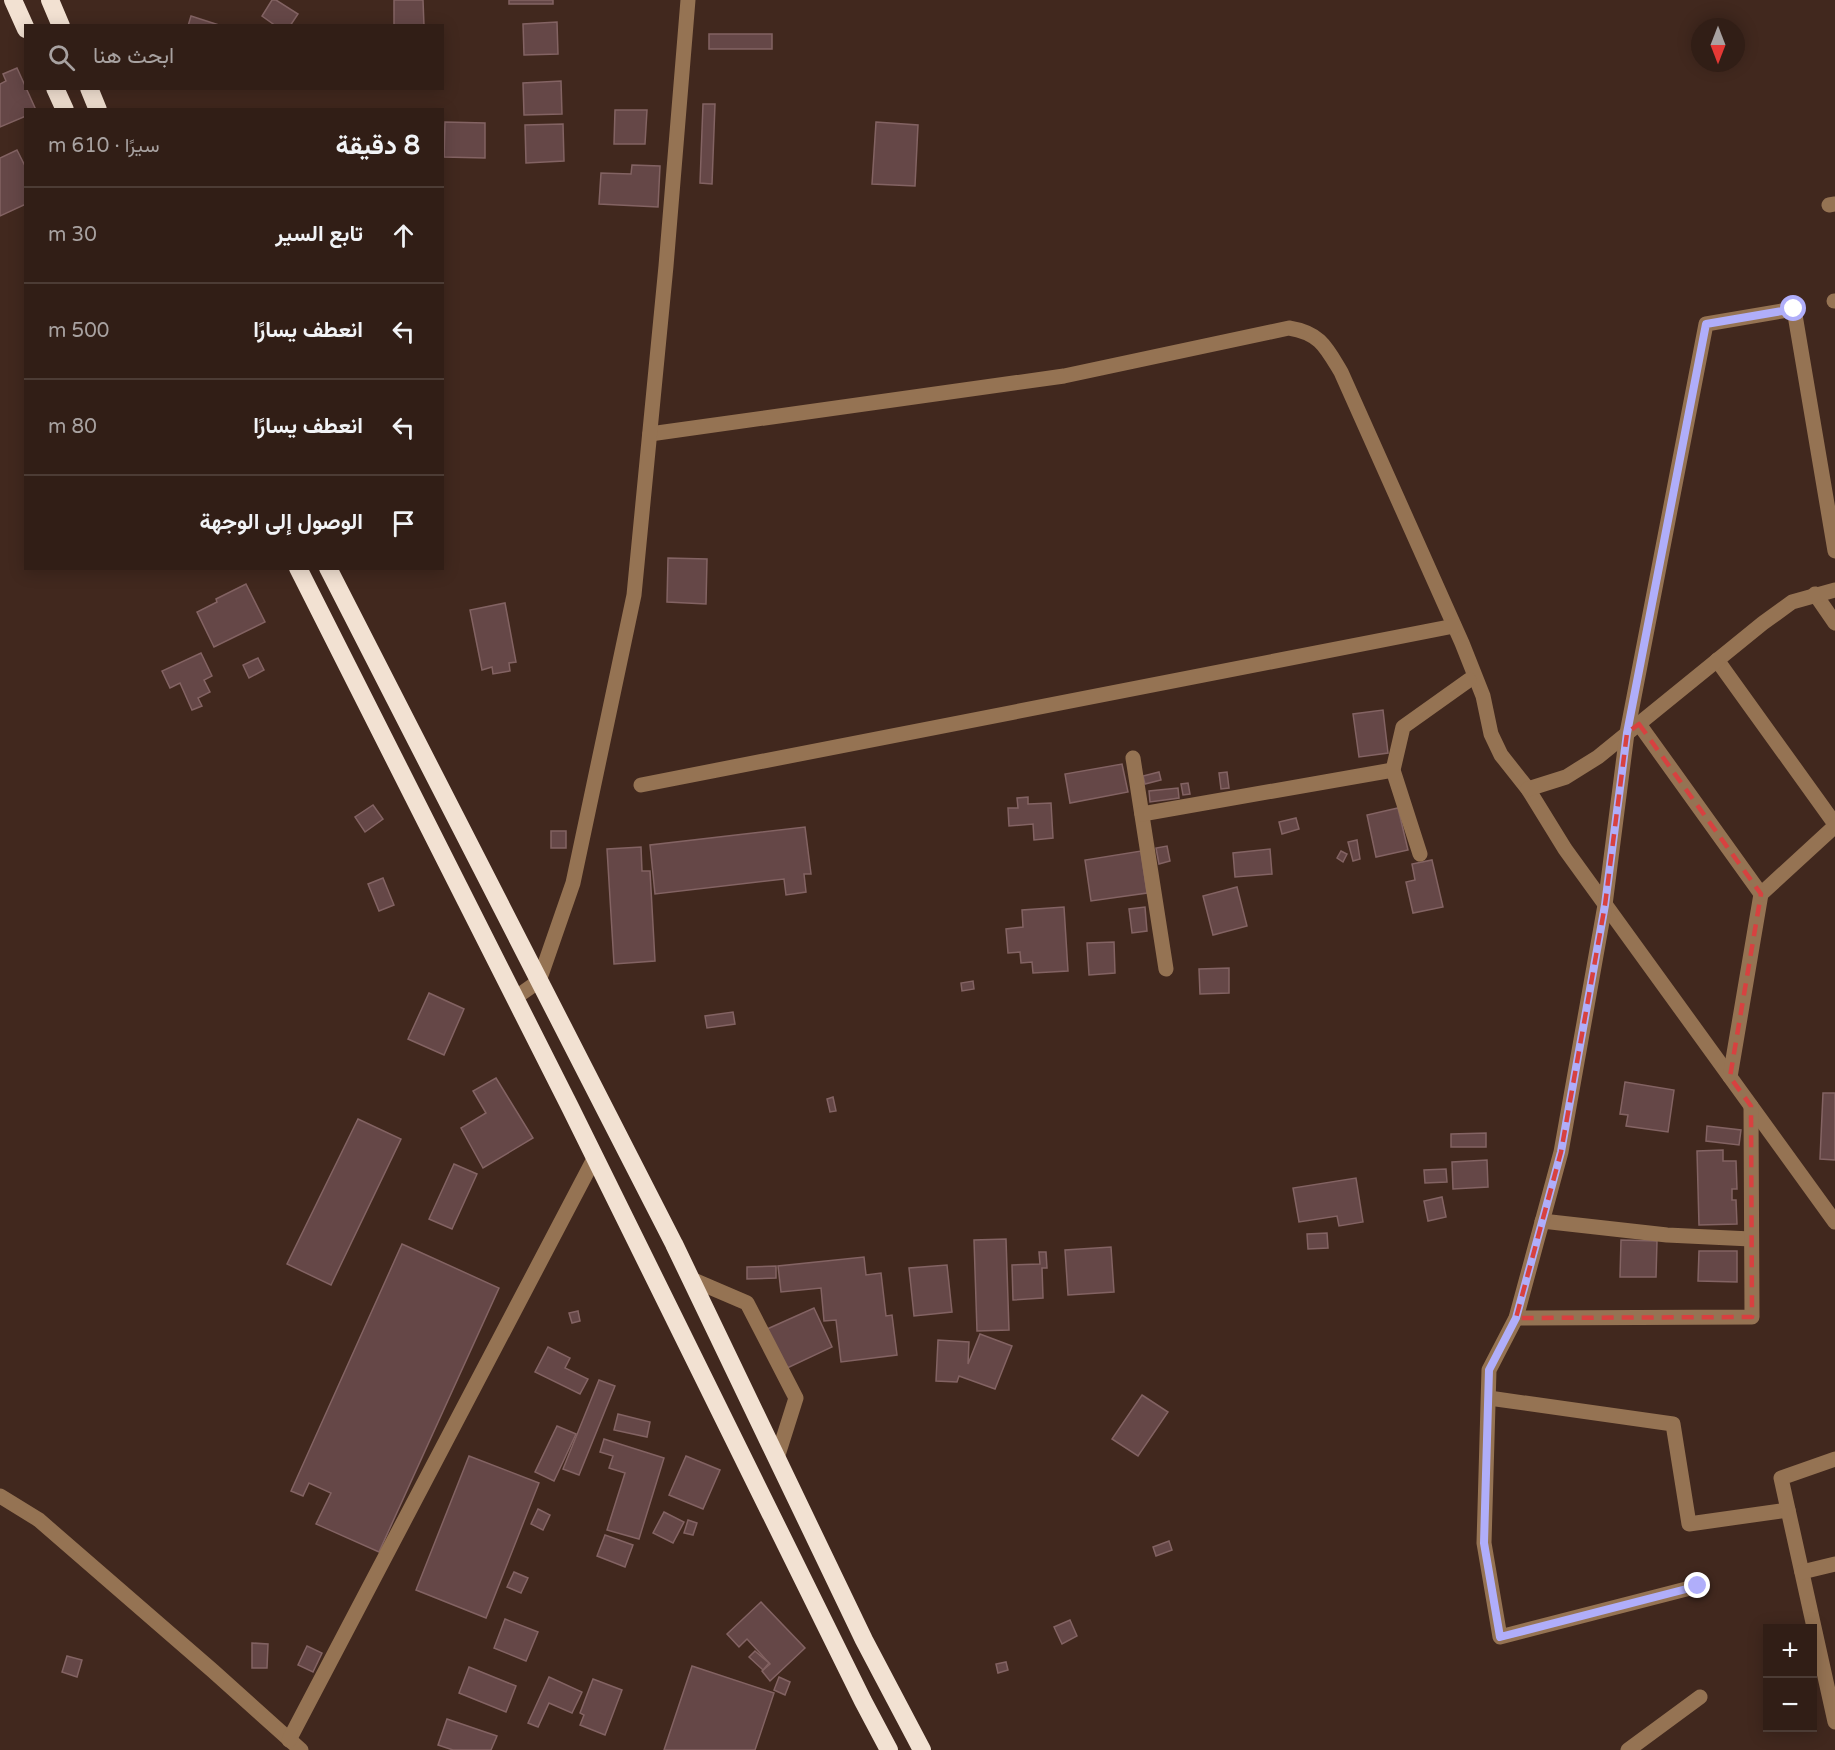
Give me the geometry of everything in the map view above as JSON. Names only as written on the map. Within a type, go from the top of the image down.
[{"type":"highway","points":[[13,0],[24,25]]},
{"type":"highway","points":[[50,0],[60,24]]},
{"type":"highway","points":[[55,90],[64,108]]},
{"type":"highway","points":[[90,90],[97,108]]},
{"type":"highway","points":[[299,570],[595,1157],[862,1701],[889,1750]]},
{"type":"highway","points":[[329,570],[691,1279],[864,1640],[922,1750]]},
{"type":"street","points":[[515,998],[539,981],[573,883],[634,595],[688,0]]},
{"type":"street","points":[[1698,1586],[1500,1637],[1484,1543],[1489,1370],[1516,1318],[1561,1152],[1605,905],[1633,729],[1706,324],[1794,309],[1835,550]]},
{"type":"street","points":[[650,435],[1064,376],[1289,328],[1305,330],[1316,337],[1326,347],[1341,372],[1454,626],[1483,696],[1491,734],[1502,755],[1528,789],[1564,849],[1835,1222]]},
{"type":"street","points":[[1528,789],[1566,777],[1598,757],[1763,622],[1792,602],[1835,590]]},
{"type":"street","points":[[1815,594],[1835,623]]},
{"type":"street","points":[[641,785],[1454,626]]},
{"type":"street","points":[[1717,660],[1835,825],[1761,894],[1730,1077]]},
{"type":"street","points":[[1420,854],[1393,770],[1403,728],[1469,680]]},
{"type":"street","points":[[1633,729],[1761,894]]},
{"type":"street","points":[[1133,758],[1166,969]]},
{"type":"street","points":[[1142,813],[1393,770]]},
{"type":"street","points":[[1516,1318],[1752,1317],[1751,1106]]},
{"type":"street","points":[[0,1496],[39,1520],[295,1745],[595,1157]]},
{"type":"street","points":[[1542,1221],[1667,1235],[1751,1239]]},
{"type":"street","points":[[691,1279],[747,1303],[796,1398],[777,1458]]},
{"type":"street","points":[[1489,1398],[1673,1424],[1689,1524],[1788,1510]]},
{"type":"street","points":[[1835,1459],[1781,1478],[1802,1572],[1831,1682],[1835,1722]]},
{"type":"street","points":[[1802,1572],[1835,1564]]},
{"type":"street","points":[[1628,1750],[1700,1697]]},
{"type":"highlighted area","points":[[1639,724],[1761,894],[1730,1077],[1751,1106],[1752,1317],[1516,1318],[1561,1152],[1605,905],[1627,733]]},
{"type":"building","points":[[272,0],[276,0],[298,14],[291,24],[273,24],[262,16]]},
{"type":"building","points":[[394,0],[423,0],[424,24],[394,24]]},
{"type":"building","points":[[509,0],[553,0],[553,4],[509,4]]},
{"type":"building","points":[[191,16],[216,24],[189,24]]},
{"type":"building","points":[[557,22],[558,54],[524,55],[523,24]]},
{"type":"building","points":[[709,34],[772,34],[772,49],[709,49]]},
{"type":"building","points":[[17,68],[24,83],[24,90],[27,90],[35,108],[24,108],[24,117],[0,127],[0,84],[6,81],[3,74]]},
{"type":"building","points":[[561,81],[562,114],[524,115],[523,83]]},
{"type":"building","points":[[703,104],[715,104],[712,184],[700,183]]},
{"type":"building","points":[[615,110],[647,110],[645,144],[614,144]]},
{"type":"building","points":[[445,122],[485,123],[485,158],[444,157]]},
{"type":"building","points":[[876,122],[918,125],[915,186],[872,184]]},
{"type":"building","points":[[563,124],[564,161],[526,163],[525,125]]},
{"type":"building","points":[[17,150],[24,164],[24,205],[0,216],[0,158]]},
{"type":"building","points":[[632,165],[660,166],[658,207],[599,204],[601,173],[631,174]]},
{"type":"building","points":[[668,558],[707,559],[706,604],[667,602]]},
{"type":"building","points":[[246,584],[265,622],[214,647],[197,612],[217,602],[216,599]]},
{"type":"building","points":[[505,603],[516,662],[509,663],[510,671],[493,674],[492,667],[482,670],[470,610]]},
{"type":"building","points":[[201,653],[212,676],[204,680],[210,692],[198,698],[202,706],[192,710],[180,683],[170,688],[162,671]]},
{"type":"building","points":[[258,658],[264,670],[249,678],[243,665]]},
{"type":"building","points":[[1383,710],[1388,753],[1359,757],[1353,714]]},
{"type":"building","points":[[1122,764],[1128,792],[1070,803],[1065,774]]},
{"type":"building","points":[[1159,772],[1161,780],[1145,784],[1143,776]]},
{"type":"building","points":[[1227,772],[1229,788],[1221,789],[1219,773]]},
{"type":"building","points":[[1188,783],[1190,794],[1183,795],[1181,784]]},
{"type":"building","points":[[1178,788],[1179,798],[1150,802],[1149,791]]},
{"type":"building","points":[[1028,797],[1028,804],[1051,803],[1053,838],[1034,840],[1033,824],[1009,826],[1008,808],[1018,808],[1017,798]]},
{"type":"building","points":[[373,805],[383,819],[365,832],[355,817]]},
{"type":"building","points":[[1398,808],[1408,850],[1376,857],[1367,815]]},
{"type":"building","points":[[1296,818],[1299,829],[1282,834],[1279,822]]},
{"type":"building","points":[[805,827],[811,874],[804,874],[806,892],[786,895],[784,879],[655,894],[650,845]]},
{"type":"building","points":[[551,831],[566,831],[566,848],[551,848]]},
{"type":"building","points":[[1357,840],[1360,859],[1353,861],[1348,842]]},
{"type":"building","points":[[1167,846],[1170,861],[1159,864],[1156,848]]},
{"type":"building","points":[[641,847],[642,871],[650,871],[655,961],[614,964],[607,849]]},
{"type":"building","points":[[1270,849],[1272,874],[1235,877],[1233,853]]},
{"type":"building","points":[[1141,851],[1147,893],[1091,901],[1085,860]]},
{"type":"building","points":[[1341,851],[1347,854],[1343,862],[1337,858]]},
{"type":"building","points":[[1432,860],[1443,907],[1413,913],[1406,882],[1415,880],[1412,864]]},
{"type":"building","points":[[383,878],[394,905],[379,911],[368,884]]},
{"type":"building","points":[[1237,887],[1247,926],[1213,935],[1203,896]]},
{"type":"building","points":[[1064,907],[1068,971],[1033,973],[1032,962],[1021,963],[1020,952],[1008,953],[1006,929],[1023,927],[1022,910]]},
{"type":"building","points":[[1145,907],[1147,931],[1132,933],[1129,909]]},
{"type":"building","points":[[1114,942],[1115,973],[1089,975],[1087,943]]},
{"type":"building","points":[[1229,968],[1229,993],[1200,994],[1199,969]]},
{"type":"building","points":[[973,981],[974,989],[962,991],[961,983]]},
{"type":"building","points":[[429,993],[464,1009],[444,1055],[408,1039]]},
{"type":"building","points":[[733,1012],[735,1024],[707,1028],[705,1016]]},
{"type":"building","points":[[496,1078],[533,1138],[483,1168],[461,1128],[486,1113],[473,1091]]},
{"type":"building","points":[[1625,1082],[1674,1090],[1668,1132],[1626,1126],[1628,1115],[1620,1114]]},
{"type":"building","points":[[1823,1093],[1835,1093],[1835,1160],[1820,1159]]},
{"type":"building","points":[[833,1097],[836,1111],[830,1112],[827,1099]]},
{"type":"building","points":[[358,1119],[401,1139],[331,1285],[287,1264]]},
{"type":"building","points":[[1707,1126],[1741,1130],[1739,1145],[1706,1141]]},
{"type":"building","points":[[1486,1133],[1486,1147],[1451,1147],[1451,1134]]},
{"type":"building","points":[[1723,1150],[1723,1161],[1736,1161],[1737,1189],[1732,1189],[1732,1200],[1736,1200],[1737,1224],[1699,1225],[1697,1151]]},
{"type":"building","points":[[1487,1160],[1488,1187],[1453,1189],[1452,1162]]},
{"type":"building","points":[[454,1164],[477,1174],[452,1229],[429,1219]]},
{"type":"building","points":[[1446,1169],[1447,1182],[1425,1183],[1424,1170]]},
{"type":"building","points":[[1356,1178],[1363,1222],[1339,1226],[1337,1216],[1299,1222],[1293,1188]]},
{"type":"building","points":[[1442,1197],[1446,1217],[1428,1221],[1424,1201]]},
{"type":"building","points":[[1327,1233],[1328,1248],[1308,1249],[1307,1234]]},
{"type":"building","points":[[1006,1239],[1009,1330],[977,1331],[974,1240]]},
{"type":"building","points":[[1621,1240],[1657,1241],[1656,1277],[1620,1277]]},
{"type":"building","points":[[402,1244],[499,1288],[379,1552],[316,1524],[331,1493],[309,1483],[303,1496],[291,1491]]},
{"type":"building","points":[[1111,1247],[1114,1292],[1068,1295],[1065,1250]]},
{"type":"building","points":[[1699,1251],[1737,1251],[1737,1282],[1698,1281]]},
{"type":"building","points":[[1039,1252],[1046,1252],[1047,1268],[1042,1268],[1043,1298],[1013,1300],[1012,1265],[1040,1264]]},
{"type":"building","points":[[864,1257],[866,1275],[881,1273],[886,1316],[892,1315],[897,1355],[841,1362],[836,1320],[824,1321],[821,1288],[781,1292],[778,1266]]},
{"type":"building","points":[[947,1265],[952,1312],[914,1316],[909,1268]]},
{"type":"building","points":[[776,1266],[776,1278],[747,1279],[747,1267]]},
{"type":"building","points":[[814,1308],[832,1347],[783,1370],[765,1330]]},
{"type":"building","points":[[578,1311],[580,1321],[572,1323],[569,1313]]},
{"type":"building","points":[[980,1334],[1012,1346],[995,1389],[959,1376],[957,1382],[936,1381],[938,1340],[969,1342],[968,1364]]},
{"type":"building","points":[[548,1347],[570,1358],[565,1368],[588,1379],[580,1394],[535,1372]]},
{"type":"building","points":[[599,1380],[615,1386],[579,1475],[563,1469]]},
{"type":"building","points":[[1142,1395],[1168,1412],[1138,1456],[1112,1439]]},
{"type":"building","points":[[618,1414],[650,1422],[647,1437],[614,1430]]},
{"type":"building","points":[[557,1426],[576,1434],[554,1481],[535,1472]]},
{"type":"building","points":[[604,1439],[664,1458],[639,1539],[607,1530],[625,1473],[609,1468],[613,1456],[600,1452]]},
{"type":"building","points":[[469,1456],[539,1483],[486,1618],[416,1590]]},
{"type":"building","points":[[686,1456],[720,1470],[703,1509],[669,1495]]},
{"type":"building","points":[[538,1509],[550,1515],[543,1530],[531,1524]]},
{"type":"building","points":[[664,1512],[684,1522],[673,1543],[653,1533]]},
{"type":"building","points":[[688,1520],[697,1523],[693,1535],[684,1533]]},
{"type":"building","points":[[605,1535],[633,1545],[625,1567],[597,1556]]},
{"type":"building","points":[[1169,1541],[1172,1550],[1156,1556],[1153,1547]]},
{"type":"building","points":[[514,1572],[528,1578],[521,1593],[507,1587]]},
{"type":"building","points":[[761,1602],[805,1648],[770,1681],[762,1671],[770,1664],[747,1639],[739,1647],[727,1634]]},
{"type":"building","points":[[505,1619],[538,1632],[526,1661],[494,1648]]},
{"type":"building","points":[[1070,1620],[1077,1636],[1062,1644],[1054,1627]]},
{"type":"building","points":[[252,1643],[268,1644],[267,1668],[252,1668]]},
{"type":"building","points":[[307,1646],[322,1653],[313,1672],[298,1665]]},
{"type":"building","points":[[755,1651],[769,1663],[763,1670],[749,1657]]},
{"type":"building","points":[[67,1656],[82,1660],[77,1677],[62,1672]]},
{"type":"building","points":[[1006,1662],[1008,1670],[998,1673],[996,1664]]},
{"type":"building","points":[[692,1666],[774,1693],[755,1750],[664,1750]]},
{"type":"building","points":[[469,1667],[516,1686],[506,1712],[459,1693]]},
{"type":"building","points":[[549,1677],[582,1692],[572,1713],[549,1703],[538,1727],[528,1723]]},
{"type":"building","points":[[779,1677],[790,1682],[785,1695],[774,1690]]},
{"type":"building","points":[[593,1679],[622,1690],[605,1735],[580,1725],[584,1715],[580,1713]]},
{"type":"building","points":[[447,1719],[497,1736],[491,1750],[453,1750],[438,1745]]},
{"type":"route","points":[[1698,1586],[1500,1637],[1484,1543],[1489,1370],[1516,1318],[1561,1152],[1605,905],[1627,733],[1706,324],[1794,309]]}]
